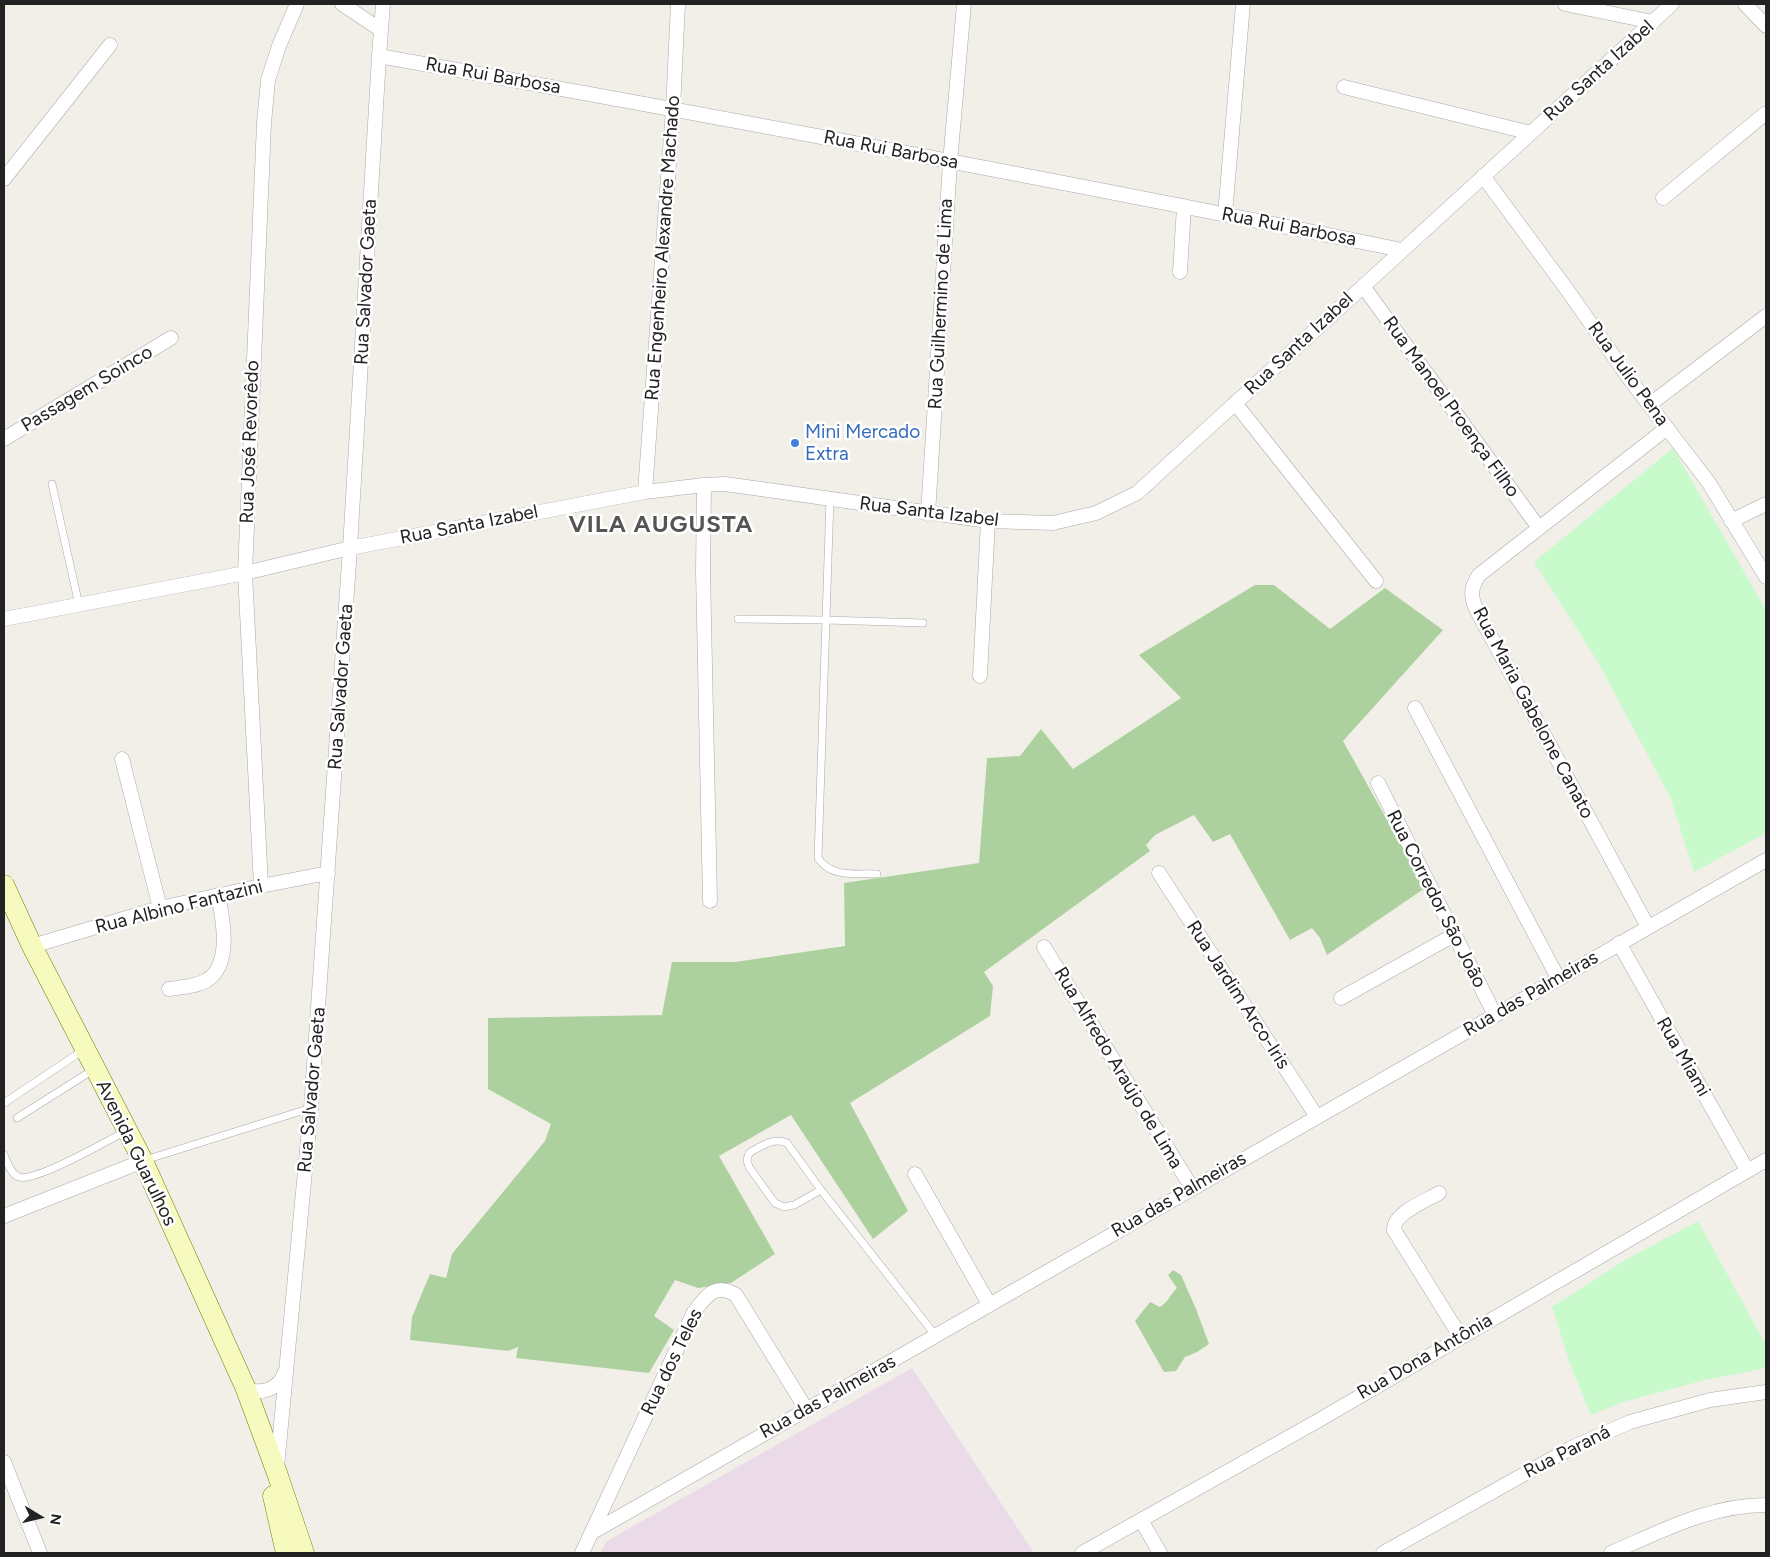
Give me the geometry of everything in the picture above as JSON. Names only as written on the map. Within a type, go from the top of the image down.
[{"type":"main road","name":"Avenida Guarulhos","points":[[4,885],[32,946],[142,1161],[246,1389],[304,1553]]},
{"type":"main road","name":"Avenida Guarulhos","points":[[259,1426],[286,1553]]},
{"type":"street","name":"Rua José Revorêdo","points":[[261,886],[245,573],[264,123],[268,80],[278,46],[297,4]]},
{"type":"street","points":[[342,4],[381,30]]},
{"type":"street","name":"Rua Salvador Gaeta","points":[[277,1473],[311,1108],[328,873],[350,548],[378,56],[383,4]]},
{"type":"street","name":"Rua Engenheiro Alexandre Machado","points":[[645,492],[673,109],[678,4]]},
{"type":"street","name":"Rua Guilhermino de Lima","points":[[928,514],[950,162],[964,4]]},
{"type":"street","points":[[1225,214],[1243,4]]},
{"type":"street","points":[[1565,4],[1653,22]]},
{"type":"street","name":"Rua Santa Izabel","points":[[4,619],[245,573],[350,548],[645,492],[704,485],[725,484],[988,521],[1053,523],[1096,513],[1137,493],[1672,4]]},
{"type":"street","points":[[1745,4],[1766,26]]},
{"type":"street","points":[[4,179],[110,45]]},
{"type":"street","name":"Rua Rui Barbosa","points":[[378,56],[673,109],[1184,206],[1402,250]]},
{"type":"street","points":[[1344,87],[1531,132]]},
{"type":"street","points":[[1663,198],[1766,113]]},
{"type":"street","name":"Rua Julio Pena","points":[[1483,176],[1709,483],[1766,577]]},
{"type":"street","points":[[1180,272],[1184,206]]},
{"type":"street","name":"Rua Manoel Proença Filho","points":[[1363,286],[1539,528]]},
{"type":"street","points":[[1650,405],[1766,316]]},
{"type":"street","name":"Passagem Soinco","points":[[4,439],[171,338]]},
{"type":"street","points":[[1235,403],[1376,581]]},
{"type":"street","name":"Rua Maria Gabelone Canato","points":[[1648,927],[1472,600],[1472,589],[1479,575],[1667,428]]},
{"type":"street","points":[[704,485],[710,902]]},
{"type":"street","points":[[1731,521],[1766,504]]},
{"type":"street","points":[[980,676],[988,521]]},
{"type":"street","points":[[1414,708],[1558,978]]},
{"type":"street","points":[[122,759],[160,908]]},
{"type":"street","name":"Rua Corredor São João","points":[[1378,784],[1495,1014]]},
{"type":"street","name":"Rua das Palmeiras","points":[[593,1532],[1766,860]]},
{"type":"street","name":"Rua Albino Fantazini","points":[[32,946],[160,908],[328,873]]},
{"type":"street","name":"Rua Jardim Arco-Iris","points":[[1159,873],[1317,1117]]},
{"type":"street","points":[[168,990],[206,980],[216,972],[222,954],[224,936],[218,895]]},
{"type":"street","points":[[1341,998],[1454,935]]},
{"type":"street","name":"Rua Miami","points":[[1619,943],[1747,1170]]},
{"type":"street","name":"Rua Alfredo Araújo de Lima","points":[[1044,947],[1192,1188]]},
{"type":"street","name":"Rua Dona Antônia","points":[[1082,1553],[1314,1422],[1766,1160]]},
{"type":"street","points":[[4,1216],[142,1161]]},
{"type":"street","points":[[915,1174],[989,1304]]},
{"type":"street","points":[[1439,1193],[1400,1216],[1394,1223],[1394,1230],[1460,1336]]},
{"type":"street","name":"Rua dos Teles","points":[[582,1553],[694,1312],[711,1293],[719,1289],[727,1290],[736,1295],[806,1409]]},
{"type":"street","points":[[246,1389],[258,1392],[271,1388],[281,1380],[286,1368]]},
{"type":"street","name":"Rua Paraná","points":[[1383,1553],[1570,1448],[1630,1422],[1710,1400],[1766,1392]]},
{"type":"street","points":[[4,1462],[8,1486],[40,1553]]},
{"type":"street","points":[[1611,1553],[1686,1520],[1728,1508],[1766,1505]]},
{"type":"street","points":[[1141,1520],[1160,1553]]},
{"type":"lane","points":[[52,484],[79,606]]},
{"type":"lane","points":[[830,499],[818,858],[823,866],[833,872],[877,874]]},
{"type":"lane","points":[[738,620],[924,623]]},
{"type":"lane","points":[[4,1103],[85,1049]]},
{"type":"lane","points":[[17,1118],[95,1068]]},
{"type":"lane","points":[[142,1161],[311,1108]]},
{"type":"lane","points":[[4,1155],[14,1174],[20,1178],[29,1178],[126,1131]]},
{"type":"lane","points":[[820,1190],[794,1205],[784,1207],[775,1203],[749,1167],[746,1160],[749,1153],[771,1141],[780,1140],[787,1142],[820,1190],[936,1337]]},
{"type":"shaded area","points":[[912,1368],[1034,1553],[600,1553],[607,1541]]},
{"type":"green space","points":[[1673,448],[1766,610],[1766,833],[1694,872],[1671,799],[1598,662],[1534,562]]},
{"type":"green space","points":[[1255,585],[1274,585],[1330,629],[1385,588],[1443,630],[1343,741],[1425,888],[1327,955],[1320,938],[1312,928],[1290,940],[1230,834],[1213,842],[1194,815],[1155,835],[1146,845],[1150,851],[984,972],[993,986],[990,1016],[850,1103],[908,1211],[873,1239],[791,1115],[719,1156],[775,1254],[731,1283],[698,1288],[675,1280],[654,1316],[674,1330],[649,1373],[516,1358],[518,1347],[508,1351],[410,1340],[412,1317],[430,1274],[446,1278],[452,1254],[545,1141],[551,1124],[488,1089],[488,1018],[662,1015],[672,962],[735,962],[845,946],[844,883],[979,863],[987,758],[1020,756],[1041,729],[1073,769],[1181,698],[1139,655]]},
{"type":"green space","points":[[1698,1221],[1766,1345],[1766,1368],[1705,1380],[1623,1402],[1591,1415],[1571,1367],[1552,1307],[1627,1259]]},
{"type":"green space","points":[[1173,1270],[1181,1275],[1209,1344],[1185,1357],[1176,1371],[1164,1372],[1135,1321],[1150,1302],[1160,1307],[1177,1288],[1168,1275]]},
{"type":"place","name":"Mini Mercado Extra","points":[[795,443]]},
{"type":"district","name":"VILA AUGUSTA","points":[[661,525]]}]
